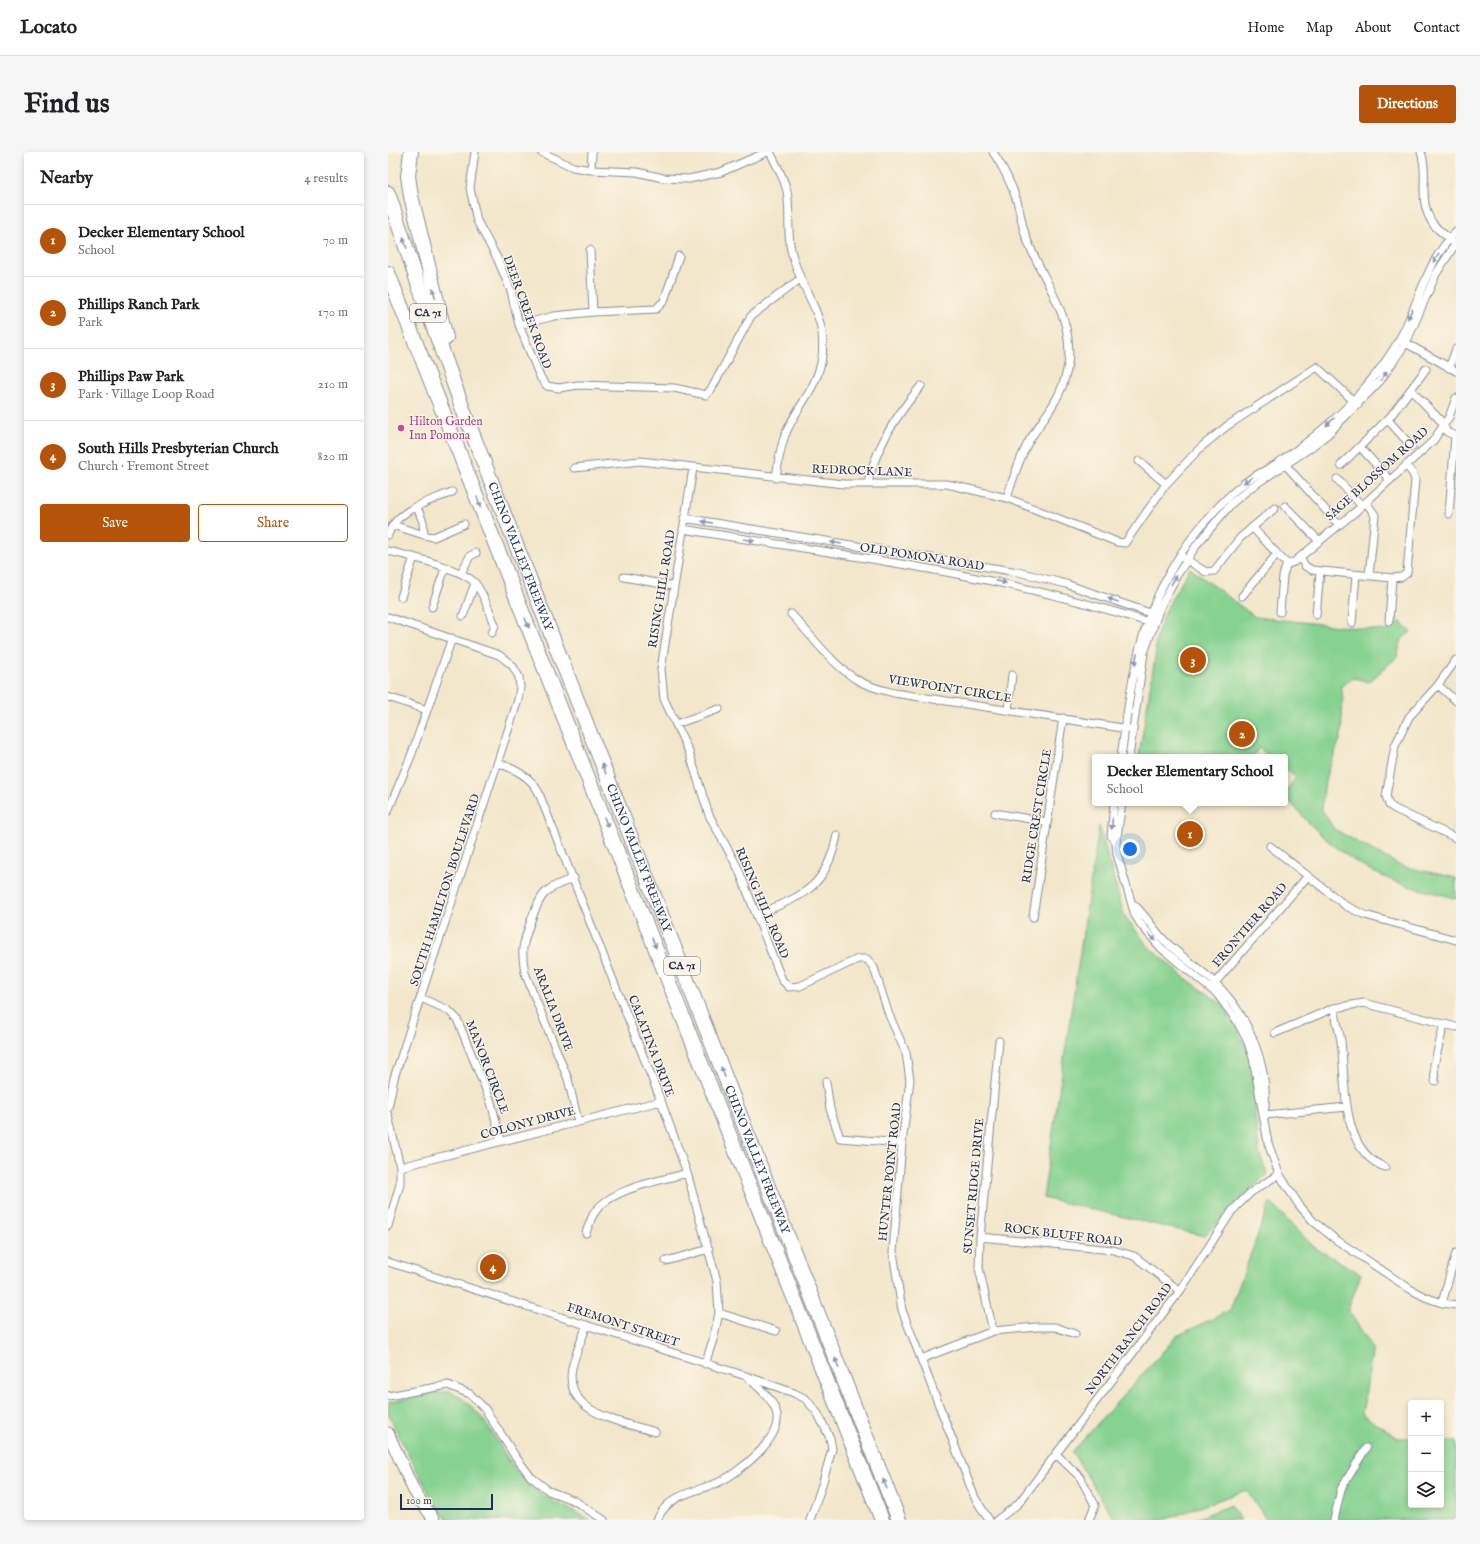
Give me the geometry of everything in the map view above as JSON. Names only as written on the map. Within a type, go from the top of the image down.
[{"type":"highway","points":[[411,152],[408,176],[411,196],[464,412]]},
{"type":"highway","name":"CHINO VALLEY FREEWAY","points":[[388,193],[420,289],[464,412],[899,1520]]},
{"type":"highway","name":"CHINO VALLEY FREEWAY","points":[[388,273],[882,1520]]},
{"type":"highway","points":[[388,289],[465,466]]},
{"type":"street","name":"DEER CREEK ROAD","points":[[475,152],[470,188],[477,221],[497,258],[511,291],[519,325],[540,377],[547,386],[558,388],[578,385],[674,388],[706,395],[712,388],[751,316],[800,279]]},
{"type":"street","points":[[541,152],[573,167],[591,170],[637,172],[662,178],[688,179],[721,172],[767,152]]},
{"type":"street","points":[[591,170],[592,152]]},
{"type":"street","points":[[770,152],[787,190],[791,253],[800,279],[818,312],[821,324],[823,346],[815,381],[807,399],[786,433],[779,456],[776,478]]},
{"type":"street","points":[[993,152],[1004,168],[1016,200],[1027,241],[1062,311],[1069,334],[1069,357],[1064,381],[1054,405],[1029,442],[1017,466],[1007,498]]},
{"type":"street","points":[[1121,754],[1136,660],[1150,623],[1187,560],[1212,525],[1231,504],[1284,463],[1356,402],[1402,342],[1436,274],[1456,243],[1434,225],[1424,206],[1424,162],[1421,152]]},
{"type":"street","points":[[1402,342],[1428,271],[1449,238],[1456,232]]},
{"type":"street","points":[[590,250],[594,312]]},
{"type":"street","points":[[519,325],[554,316],[594,312],[656,310],[664,301],[680,256]]},
{"type":"street","points":[[1402,342],[1452,369],[1456,349]]},
{"type":"street","points":[[1139,460],[1166,484],[1200,448],[1227,426],[1317,367],[1356,402]]},
{"type":"street","points":[[1341,466],[1388,420],[1426,369]]},
{"type":"street","points":[[868,483],[872,463],[882,443],[910,399],[921,386]]},
{"type":"street","points":[[1411,390],[1440,420],[1443,427],[1449,434],[1456,436],[1449,514]]},
{"type":"street","name":"SAGE BLOSSOM ROAD","points":[[1286,563],[1291,563],[1300,557],[1340,525],[1432,441],[1443,427],[1451,413],[1456,398]]},
{"type":"street","points":[[1388,420],[1412,447]]},
{"type":"street","points":[[1360,448],[1390,480]]},
{"type":"street","name":"REDROCK LANE","points":[[574,468],[640,461],[776,478],[844,484],[947,484],[1007,498],[1117,542],[1125,543],[1166,484]]},
{"type":"street","points":[[1284,463],[1340,525]]},
{"type":"street","points":[[1129,754],[1144,653],[1150,623],[1150,613],[1161,586],[1180,555],[1227,497],[1244,482],[1284,463]]},
{"type":"street","points":[[1300,557],[1308,569],[1320,572],[1402,578],[1407,573],[1415,480],[1413,474],[1406,465]]},
{"type":"street","name":"RISING HILL ROAD","points":[[693,468],[661,669],[664,699],[688,752],[709,815],[738,868],[782,980],[789,987],[800,986],[858,959],[867,960]]},
{"type":"street","points":[[1337,479],[1375,515],[1370,576]]},
{"type":"street","points":[[452,492],[402,513],[390,529],[434,537],[464,524]]},
{"type":"street","points":[[1285,506],[1319,541]]},
{"type":"street","points":[[417,507],[423,522],[424,535]]},
{"type":"street","points":[[1180,555],[1206,572],[1214,571],[1240,538],[1252,526],[1275,508]]},
{"type":"street","name":"OLD POMONA ROAD","points":[[684,518],[1018,572],[1066,584],[1150,613]]},
{"type":"street","points":[[1252,526],[1286,563],[1283,576],[1280,612]]},
{"type":"street","name":"OLD POMONA ROAD","points":[[683,529],[993,580],[1055,594],[1150,623]]},
{"type":"street","points":[[388,551],[414,557],[461,573],[475,583],[495,625],[492,633]]},
{"type":"street","points":[[461,573],[470,556],[476,553]]},
{"type":"street","points":[[1242,596],[1277,554]]},
{"type":"street","points":[[401,597],[414,557]]},
{"type":"street","points":[[432,607],[445,568]]},
{"type":"street","points":[[1316,615],[1320,572]]},
{"type":"street","points":[[1352,623],[1356,575]]},
{"type":"street","points":[[624,577],[673,586]]},
{"type":"street","points":[[1389,621],[1392,578]]},
{"type":"street","points":[[463,616],[475,583]]},
{"type":"street","name":"VIEWPOINT CIRCLE","points":[[791,614],[837,662],[858,680],[876,688],[894,693],[1133,730]]},
{"type":"street","points":[[388,617],[452,638],[427,710],[388,811]]},
{"type":"street","name":"SOUTH HAMILTON BOULEVARD","points":[[388,1108],[394,1078],[499,763],[518,700],[520,687],[519,677],[512,666],[499,655],[452,638]]},
{"type":"street","points":[[1456,660],[1438,685],[1409,717],[1395,746],[1386,796],[1389,805],[1395,809],[1456,838]]},
{"type":"street","points":[[1008,710],[1012,675]]},
{"type":"street","points":[[1438,685],[1456,701]]},
{"type":"street","points":[[388,697],[427,710]]},
{"type":"street","points":[[676,724],[719,709]]},
{"type":"street","name":"RIDGE CREST CIRCLE","points":[[1033,917],[1063,718]]},
{"type":"street","name":"CALATINA DRIVE","points":[[499,763],[523,773],[532,781],[574,878],[661,1100],[687,1173],[717,1281],[719,1313],[713,1340],[705,1364]]},
{"type":"street","points":[[1114,806],[1111,836],[1116,843]]},
{"type":"street","points":[[1122,806],[1116,843],[1124,880],[1133,904],[1141,911],[1164,940],[1212,985],[1242,1016],[1253,1040],[1264,1081],[1266,1106],[1264,1115],[1268,1143],[1279,1174],[1299,1205],[1313,1221],[1335,1239],[1410,1289],[1442,1303],[1456,1305]]},
{"type":"street","points":[[995,813],[1047,822]]},
{"type":"street","points":[[757,915],[807,892],[817,883],[825,873],[831,860],[837,835]]},
{"type":"street","points":[[1270,846],[1346,906],[1366,915],[1456,940]]},
{"type":"street","name":"FRONTIER ROAD","points":[[1212,985],[1308,877]]},
{"type":"street","name":"ARALIA DRIVE","points":[[574,878],[553,887],[545,893],[539,901],[524,947],[523,960],[525,973],[568,1079],[578,1121]]},
{"type":"street","name":"HUNTER POINT ROAD","points":[[867,960],[874,968],[889,1015],[906,1053],[910,1080],[902,1143],[893,1252],[902,1310],[975,1498],[989,1520]]},
{"type":"street","name":"MANOR CIRCLE","points":[[421,998],[448,1010],[457,1018],[491,1102],[501,1141]]},
{"type":"street","points":[[1275,1033],[1334,1008],[1364,1003],[1456,1027]]},
{"type":"street","points":[[1334,1008],[1341,1040],[1347,1107],[1353,1135],[1368,1159],[1374,1164],[1385,1167]]},
{"type":"street","points":[[1435,1081],[1434,1065],[1444,1024]]},
{"type":"street","name":"SUNSET RIDGE DRIVE","points":[[993,1331],[979,1268],[980,1237],[999,1041]]},
{"type":"street","points":[[826,1082],[830,1109],[840,1138],[902,1143]]},
{"type":"street","name":"COLONY DRIVE","points":[[400,1167],[661,1100]]},
{"type":"street","points":[[1264,1115],[1347,1107]]},
{"type":"street","points":[[388,1115],[400,1167],[400,1184],[388,1226]]},
{"type":"street","points":[[586,1233],[593,1214],[613,1196],[626,1190],[687,1173]]},
{"type":"street","name":"NORTH RANCH ROAD","points":[[998,1520],[1018,1504],[1180,1290],[1232,1210],[1250,1193],[1279,1174]]},
{"type":"street","name":"ROCK BLUFF ROAD","points":[[980,1237],[1114,1250],[1134,1256],[1180,1290]]},
{"type":"street","points":[[666,1261],[709,1249]]},
{"type":"street","points":[[1442,1303],[1456,1253]]},
{"type":"street","name":"FREMONT STREET","points":[[388,1262],[746,1376],[794,1392],[806,1399],[818,1414],[830,1438],[832,1449],[810,1520]]},
{"type":"street","points":[[719,1313],[776,1332]]},
{"type":"street","points":[[587,1325],[572,1369],[571,1384],[576,1396],[594,1412],[654,1432]]},
{"type":"street","points":[[921,1359],[993,1331],[1055,1327],[1075,1334]]},
{"type":"street","points":[[657,1520],[660,1513],[668,1503],[696,1489],[717,1483],[736,1473],[749,1462],[774,1431],[777,1422],[776,1411],[764,1393],[746,1376]]},
{"type":"street","points":[[388,1396],[448,1385],[470,1394],[485,1409],[515,1456],[531,1477],[549,1491],[575,1501],[604,1520]]},
{"type":"street","points":[[388,1433],[414,1491],[434,1520]]},
{"type":"street","points":[[1334,1520],[1341,1489],[1366,1448]]},
{"type":"street","points":[[1056,1454],[1080,1477],[1095,1505],[1089,1520]]},
{"type":"green space","points":[[1190,568],[1255,617],[1386,631],[1400,621],[1411,632],[1402,639],[1397,657],[1369,682],[1354,678],[1341,686],[1343,698],[1341,737],[1326,776],[1321,808],[1334,829],[1401,866],[1456,878],[1456,899],[1408,886],[1372,871],[1339,850],[1324,838],[1288,799],[1288,788],[1296,778],[1288,771],[1288,754],[1266,754],[1259,748],[1254,754],[1139,754],[1158,633],[1161,621]]},
{"type":"green space","points":[[1099,826],[1124,915],[1148,946],[1184,977],[1222,1004],[1238,1030],[1250,1057],[1256,1089],[1255,1114],[1259,1152],[1267,1174],[1204,1236],[1043,1198]]},
{"type":"green space","points":[[1270,1202],[1314,1247],[1361,1274],[1348,1310],[1373,1348],[1362,1414],[1398,1438],[1408,1438],[1408,1508],[1444,1508],[1444,1440],[1456,1441],[1456,1520],[1267,1520],[1246,1490],[1164,1520],[1115,1520],[1072,1452],[1177,1336],[1230,1310]]},
{"type":"green space","points":[[449,1391],[474,1408],[492,1432],[507,1458],[525,1481],[548,1498],[591,1520],[448,1520],[434,1502],[403,1445],[388,1412],[389,1402]]},
{"type":"green space","points":[[1231,1505],[1241,1520],[1193,1520]]},
{"type":"place","name":"Hilton Garden Inn Pomona","points":[[401,428]]},
{"type":"place","name":"Phillips Paw Park","points":[[1193,660]]},
{"type":"place","name":"Phillips Ranch Park","points":[[1242,734]]},
{"type":"place","name":"Decker Elementary School","points":[[1190,834]]},
{"type":"place","name":"South Hills Presbyterian Church","points":[[493,1267]]}]
